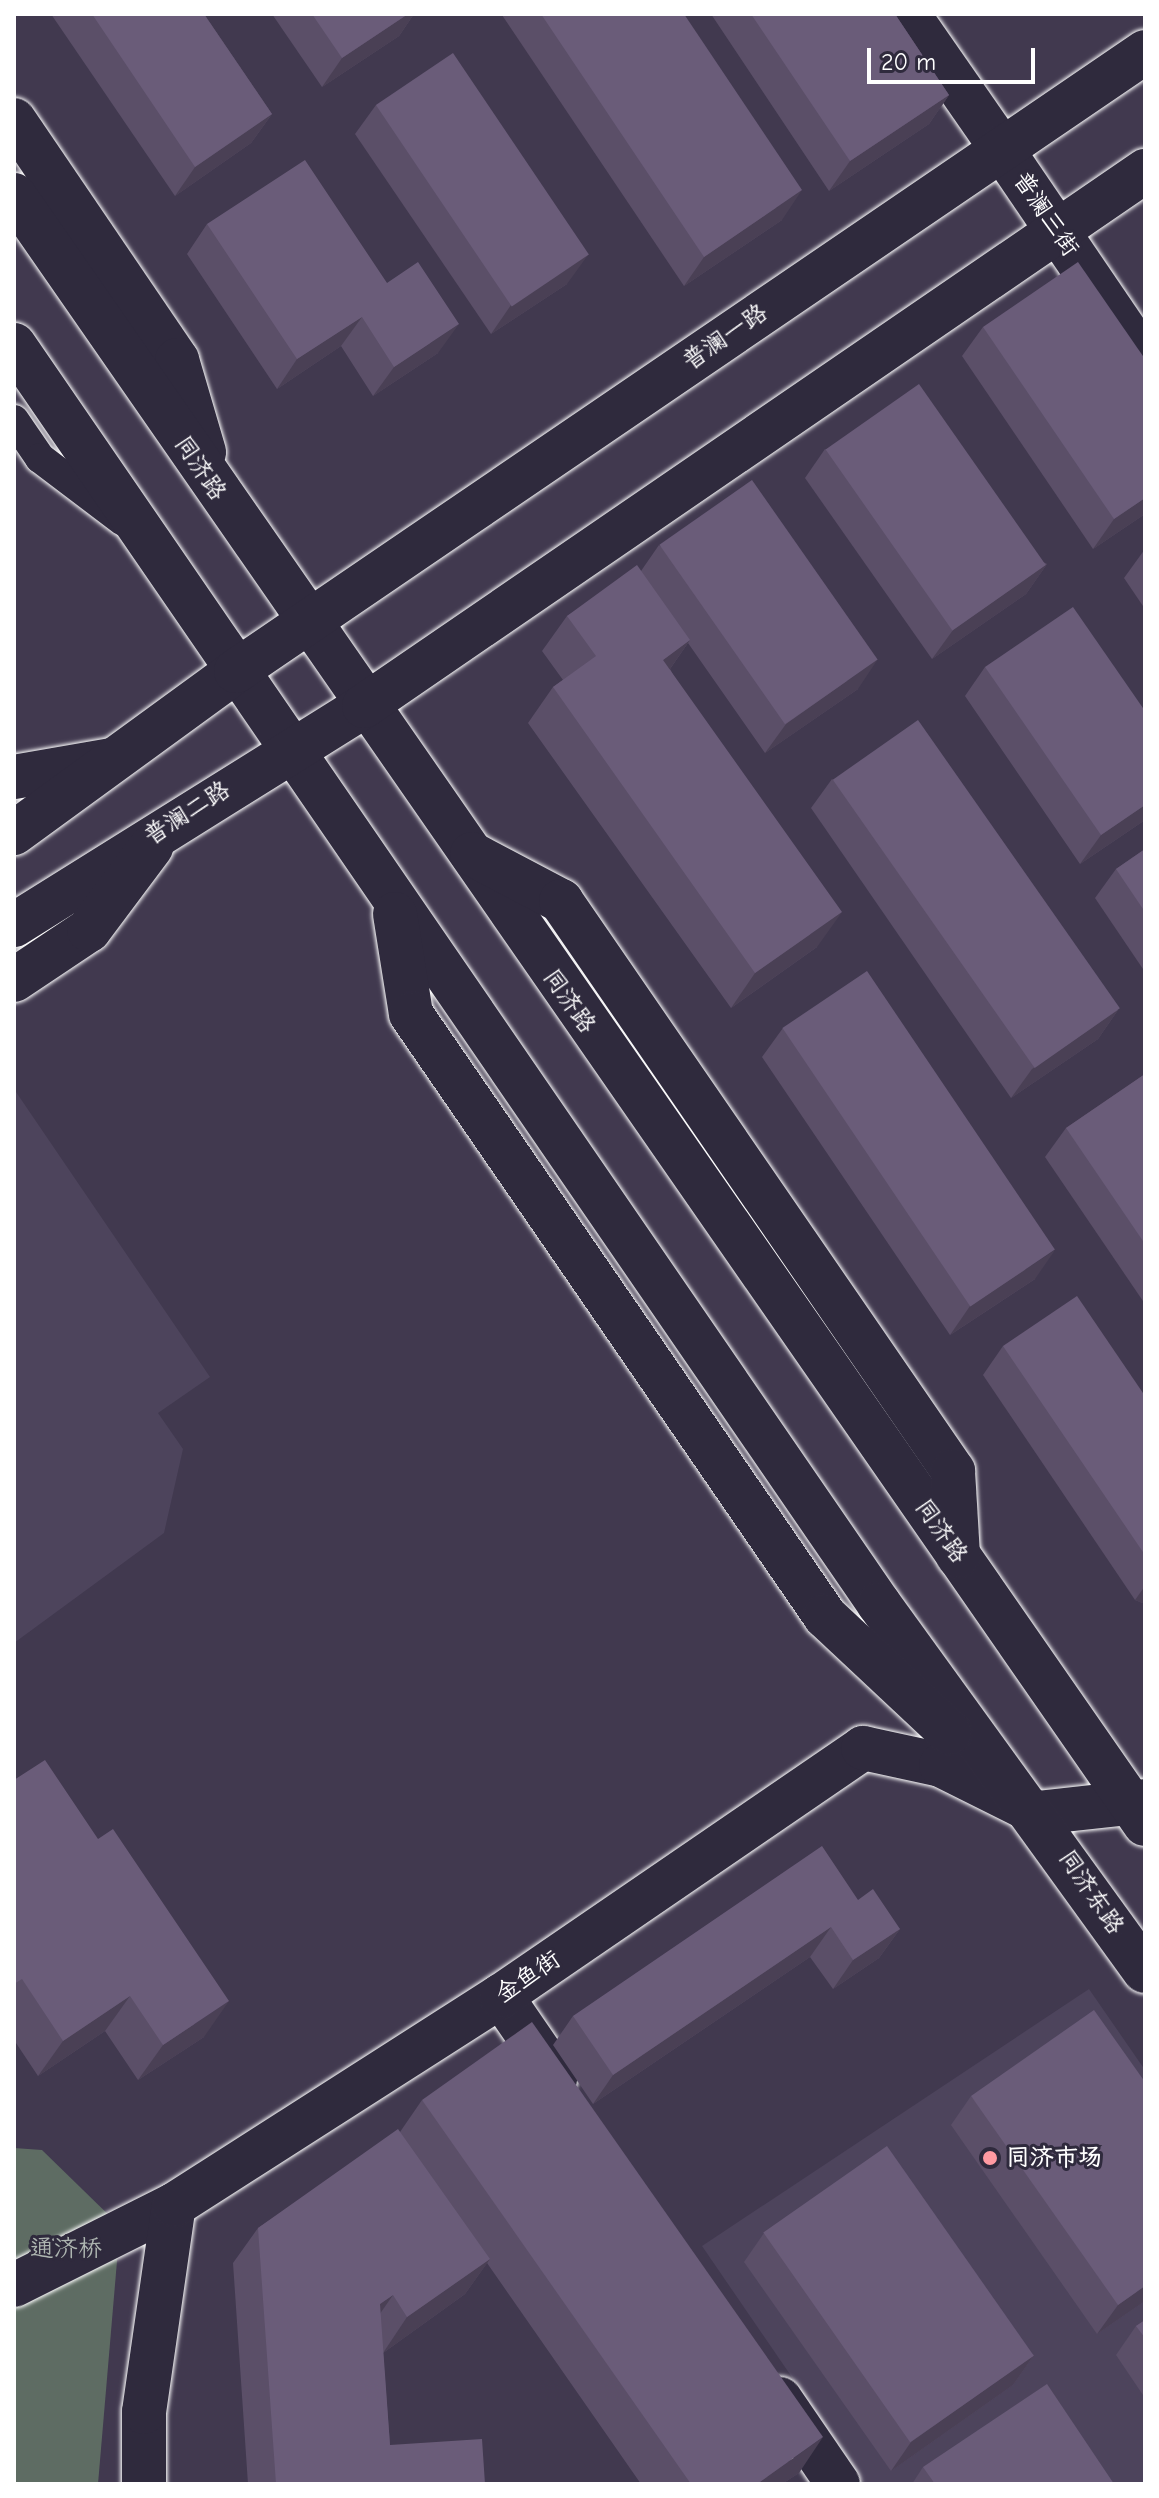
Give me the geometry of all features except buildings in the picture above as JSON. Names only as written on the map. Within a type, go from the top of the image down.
[{"type":"main road","name":"普澜三街","points":[[908,14],[1145,360]]},
{"type":"main road","name":"普澜一路","points":[[306,624],[1145,52]]},
{"type":"main road","points":[[14,120],[177,360],[216,493]]},
{"type":"main road","points":[[364,706],[1145,171]]},
{"type":"main road","name":"同济路","points":[[14,195],[306,624],[958,1556],[1140,1809]]},
{"type":"main road","points":[[14,345],[393,902],[879,1604],[1037,1813],[1140,1809]]},
{"type":"main road","points":[[14,833],[126,757],[236,671],[306,624]]},
{"type":"main road","name":"普澜二路","points":[[14,925],[170,822],[364,706]]},
{"type":"main road","points":[[14,777],[126,757]]},
{"type":"main road","points":[[14,980],[89,930],[170,822]]},
{"type":"main road","name":"金鱼街","points":[[14,2285],[174,2205],[501,1996],[863,1748],[941,1765],[1037,1813]]},
{"type":"main road","name":"同济东路","points":[[1037,1813],[1145,1971]]},
{"type":"main road","points":[[501,1996],[581,2112]]},
{"type":"main road","points":[[144,2484],[144,2412],[174,2205]]},
{"type":"main road","points":[[758,2368],[838,2484]]},
{"type":"lane","points":[[14,420],[40,458],[145,538]]},
{"type":"shaded area","points":[[14,1089],[210,1377],[158,1413],[183,1449],[164,1533],[14,1643]]},
{"type":"shaded area","name":"同济市场","points":[[1089,1989],[1145,2070],[1145,2484],[865,2484],[702,2246]]},
{"type":"green space","name":"通济桥","points":[[14,2148],[42,2150],[120,2226],[98,2484],[14,2484]]},
{"type":"place","name":"同济市场","points":[[990,2158]]}]
